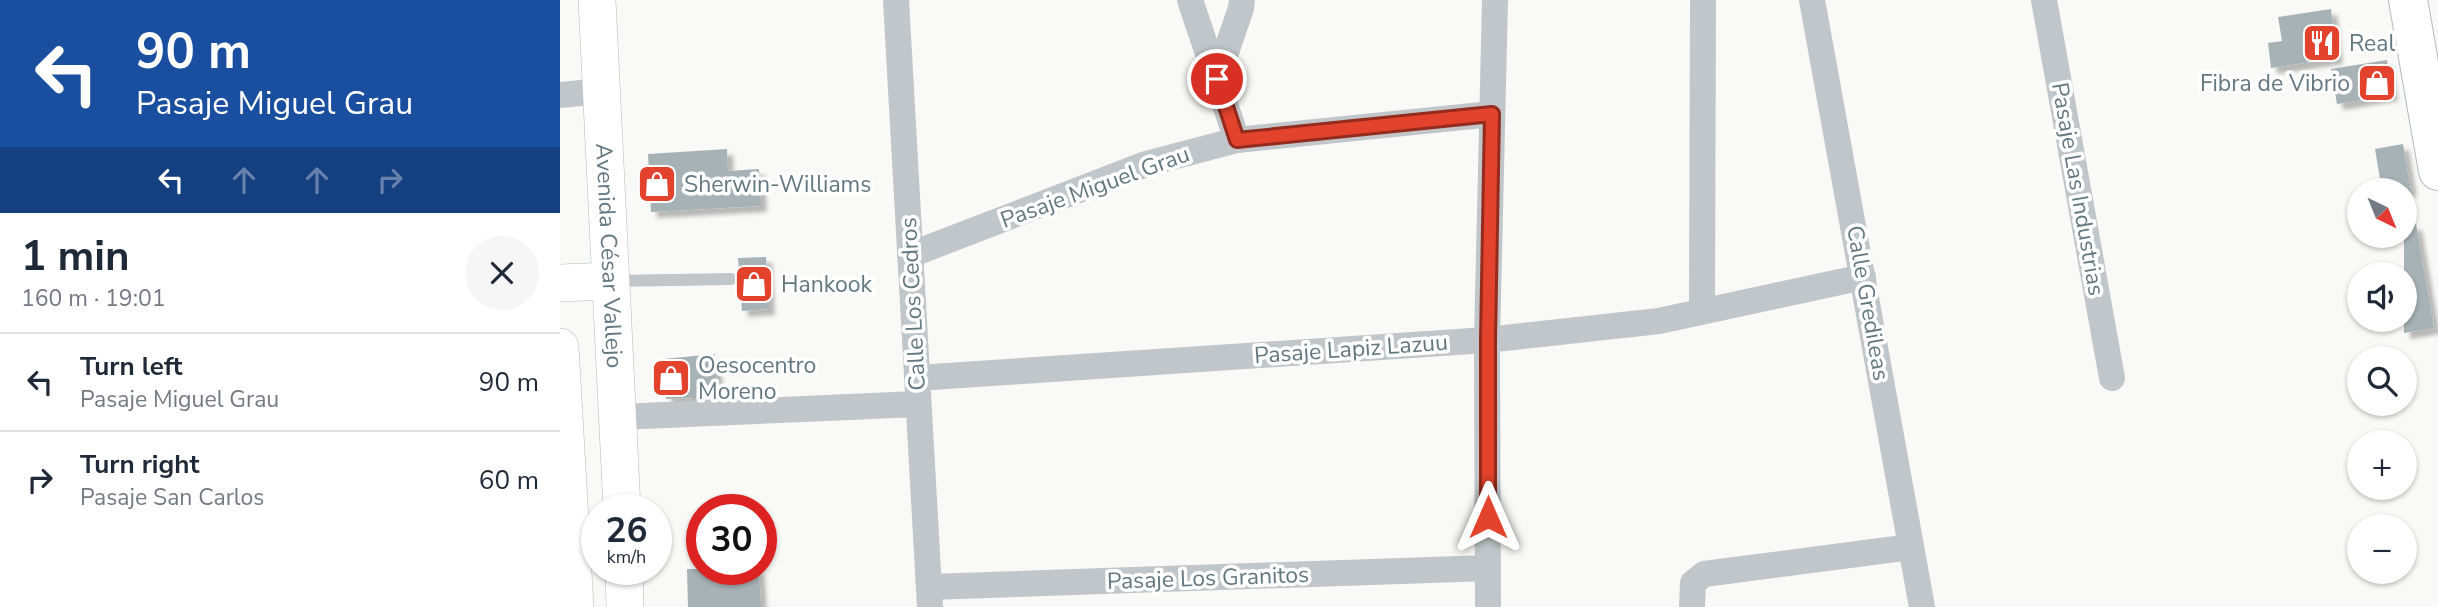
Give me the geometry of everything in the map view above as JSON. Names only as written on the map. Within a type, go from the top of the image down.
[{"type":"main road","name":"Avenida César Vallejo","points":[[597,0],[621,494]]},
{"type":"main road","points":[[2408,0],[2429,73],[2438,172]]},
{"type":"main road","points":[[560,283],[610,281]]},
{"type":"main road","points":[[560,347],[575,607]]},
{"type":"main road","points":[[570,505],[581,505]]},
{"type":"main road","points":[[624,585],[625,607]]},
{"type":"street","name":"Calle Los Cedros","points":[[896,0],[929,597]]},
{"type":"street","points":[[1190,0],[1237,140]]},
{"type":"street","points":[[1217,79],[1242,0]]},
{"type":"street","points":[[1488,607],[1488,340],[1495,0]]},
{"type":"street","points":[[1702,312],[1703,0]]},
{"type":"street","name":"Calle Gredileas","points":[[1812,0],[1922,607]]},
{"type":"street","name":"Pasaje Las Industrias","points":[[2043,0],[2112,377]]},
{"type":"street","points":[[560,96],[602,91]]},
{"type":"street","name":"Pasaje Miguel Grau","points":[[910,255],[1146,164],[1237,140],[1492,114]]},
{"type":"street","name":"Pasaje Lapiz Lazuu","points":[[618,417],[1488,340],[1659,321],[1863,276]]},
{"type":"street","points":[[1692,607],[1693,583],[1704,574],[1912,547]]},
{"type":"street","name":"Pasaje Los Granitos","points":[[929,597],[1488,568]]},
{"type":"lane","points":[[610,281],[731,279]]},
{"type":"building","points":[[2331,9],[2337,58],[2271,68],[2268,43],[2282,41],[2278,17]]},
{"type":"building","points":[[2387,60],[2392,95],[2337,104],[2331,69]]},
{"type":"building","points":[[2403,144],[2409,178],[2380,178],[2375,149]]},
{"type":"building","points":[[727,149],[728,171],[759,169],[761,206],[651,212],[648,154]]},
{"type":"building","points":[[2417,230],[2434,328],[2417,331],[2417,262],[2404,262],[2404,248],[2417,248]]},
{"type":"building","name":"Hankook","points":[[766,257],[769,309],[742,311],[738,258]]},
{"type":"building","points":[[715,354],[718,397],[666,399],[663,359]]},
{"type":"building","points":[[687,585],[760,585],[761,607],[688,607]]},
{"type":"place","name":"Real","points":[[2322,43]]},
{"type":"place","name":"Fibra de Vibrio","points":[[2377,83]]},
{"type":"place","name":"Sherwin-Williams","points":[[657,184]]},
{"type":"place","name":"Hankook","points":[[754,284]]},
{"type":"place","name":"Oesocentro Moreno","points":[[671,378]]},
{"type":"route","points":[[1217,79],[1237,140],[1492,114],[1488,517]]}]
